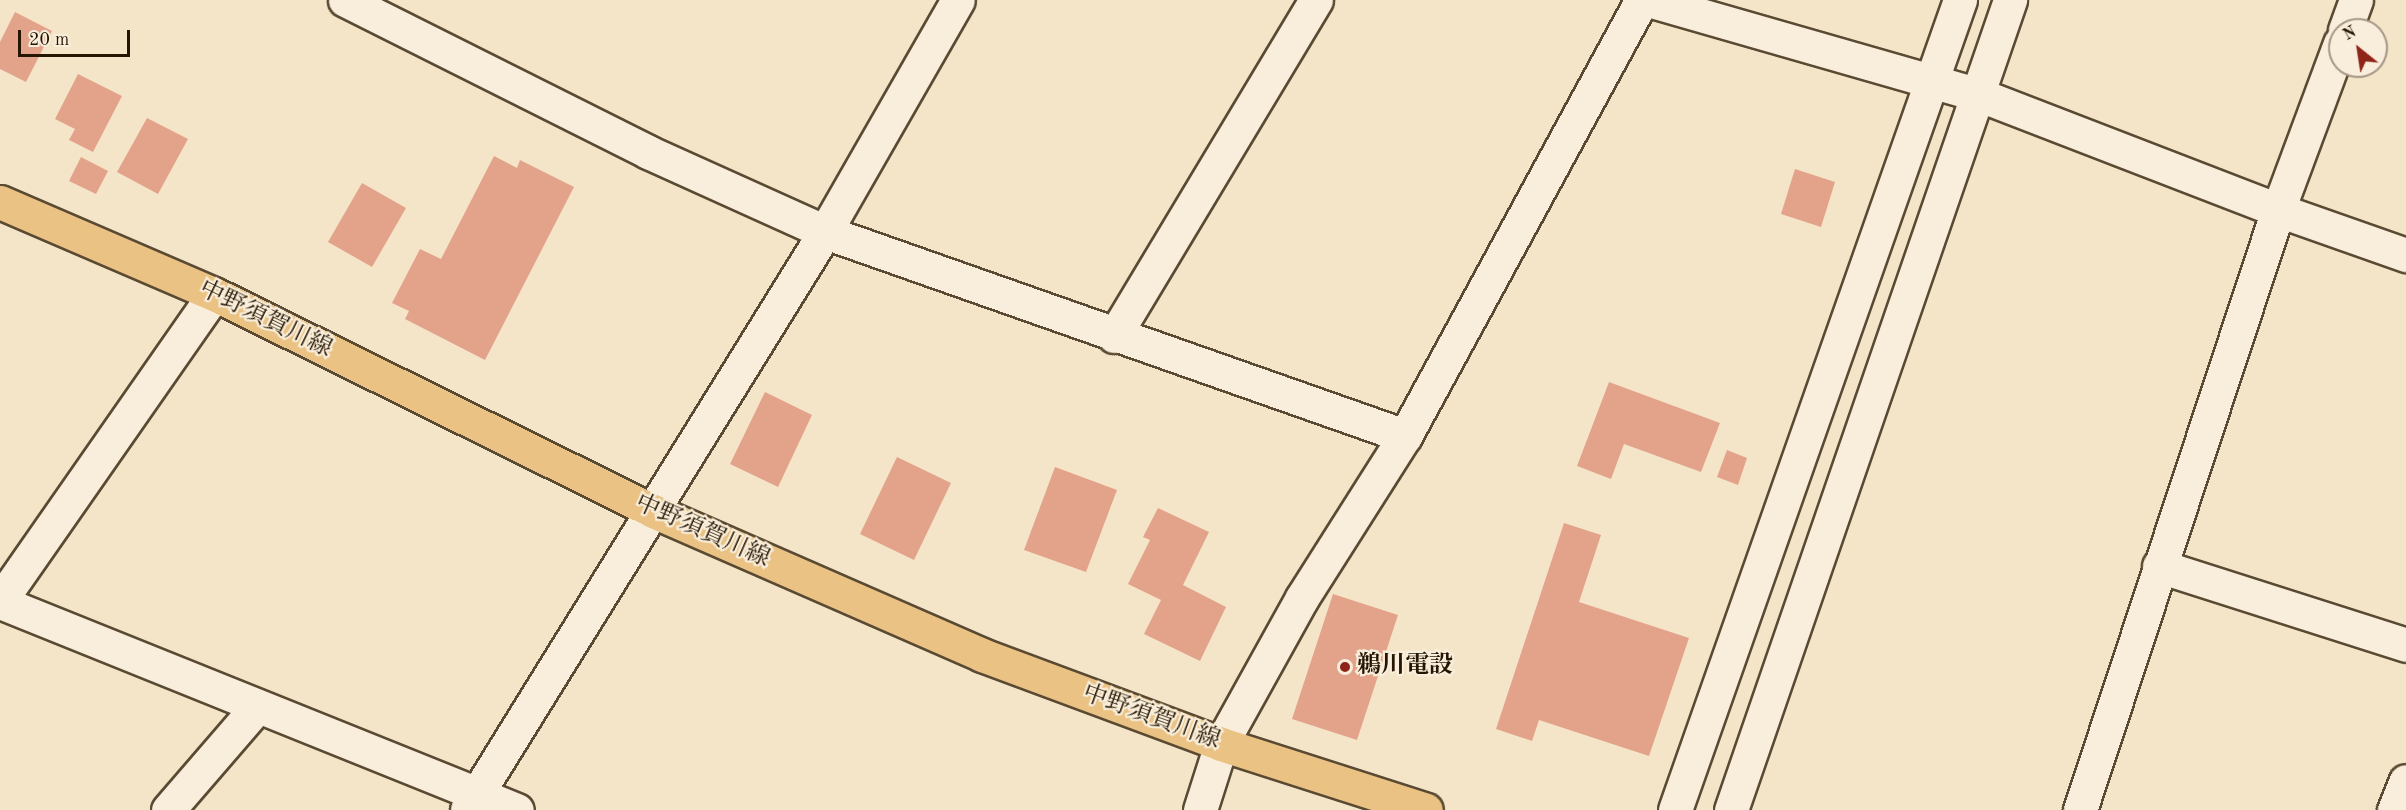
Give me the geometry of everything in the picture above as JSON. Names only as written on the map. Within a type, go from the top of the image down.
[{"type":"main road","name":"中野須賀川線","points":[[0,202],[214,294],[653,511],[982,655],[1221,744],[1425,810]]},
{"type":"street","points":[[345,0],[648,152],[825,232],[1114,336],[1405,436]]},
{"type":"street","points":[[1114,336],[1316,0]]},
{"type":"street","points":[[1200,810],[1221,744],[1302,598],[1405,436],[1642,0]]},
{"type":"street","points":[[1648,0],[1980,95],[2278,210],[2406,255]]},
{"type":"street","points":[[1674,810],[1934,82],[1960,0]]},
{"type":"street","points":[[1731,810],[1980,95],[2010,0]]},
{"type":"street","points":[[2349,18],[2356,0]]},
{"type":"street","points":[[472,802],[825,232],[947,4]]},
{"type":"street","points":[[2080,810],[2278,210],[2328,75]]},
{"type":"street","points":[[214,294],[0,602],[257,707],[472,802],[517,810]]},
{"type":"street","points":[[2159,566],[2406,645]]},
{"type":"street","points":[[168,810],[257,707]]},
{"type":"street","points":[[2394,810],[2406,781]]},
{"type":"building","points":[[15,12],[52,31],[26,82],[0,69],[0,42]]},
{"type":"building","points":[[78,74],[122,96],[93,152],[69,140],[75,129],[55,119]]},
{"type":"building","points":[[147,118],[188,139],[158,194],[117,172]]},
{"type":"building","points":[[494,156],[517,168],[520,160],[574,187],[485,360],[405,319],[409,311],[392,303],[420,249],[441,259]]},
{"type":"building","points":[[81,157],[108,171],[96,194],[69,181]]},
{"type":"building","points":[[1795,169],[1835,182],[1821,227],[1781,214]]},
{"type":"building","points":[[362,183],[406,208],[372,267],[328,242]]},
{"type":"building","points":[[1609,382],[1720,423],[1701,472],[1624,444],[1611,479],[1577,466]]},
{"type":"building","points":[[765,392],[812,415],[778,487],[730,464]]},
{"type":"building","points":[[1727,450],[1747,458],[1738,485],[1717,477]]},
{"type":"building","points":[[897,457],[951,483],[914,560],[860,534]]},
{"type":"building","points":[[1055,467],[1117,490],[1086,572],[1024,550]]},
{"type":"building","points":[[1158,508],[1209,532],[1183,585],[1226,607],[1200,661],[1144,634],[1161,600],[1128,584],[1150,540],[1143,537]]},
{"type":"building","points":[[1564,523],[1601,535],[1579,602],[1689,638],[1649,756],[1539,720],[1532,741],[1496,729]]},
{"type":"building","name":"鵜川電設","points":[[1333,594],[1398,615],[1357,740],[1292,719]]},
{"type":"place","name":"鵜川電設","points":[[1345,667]]}]
